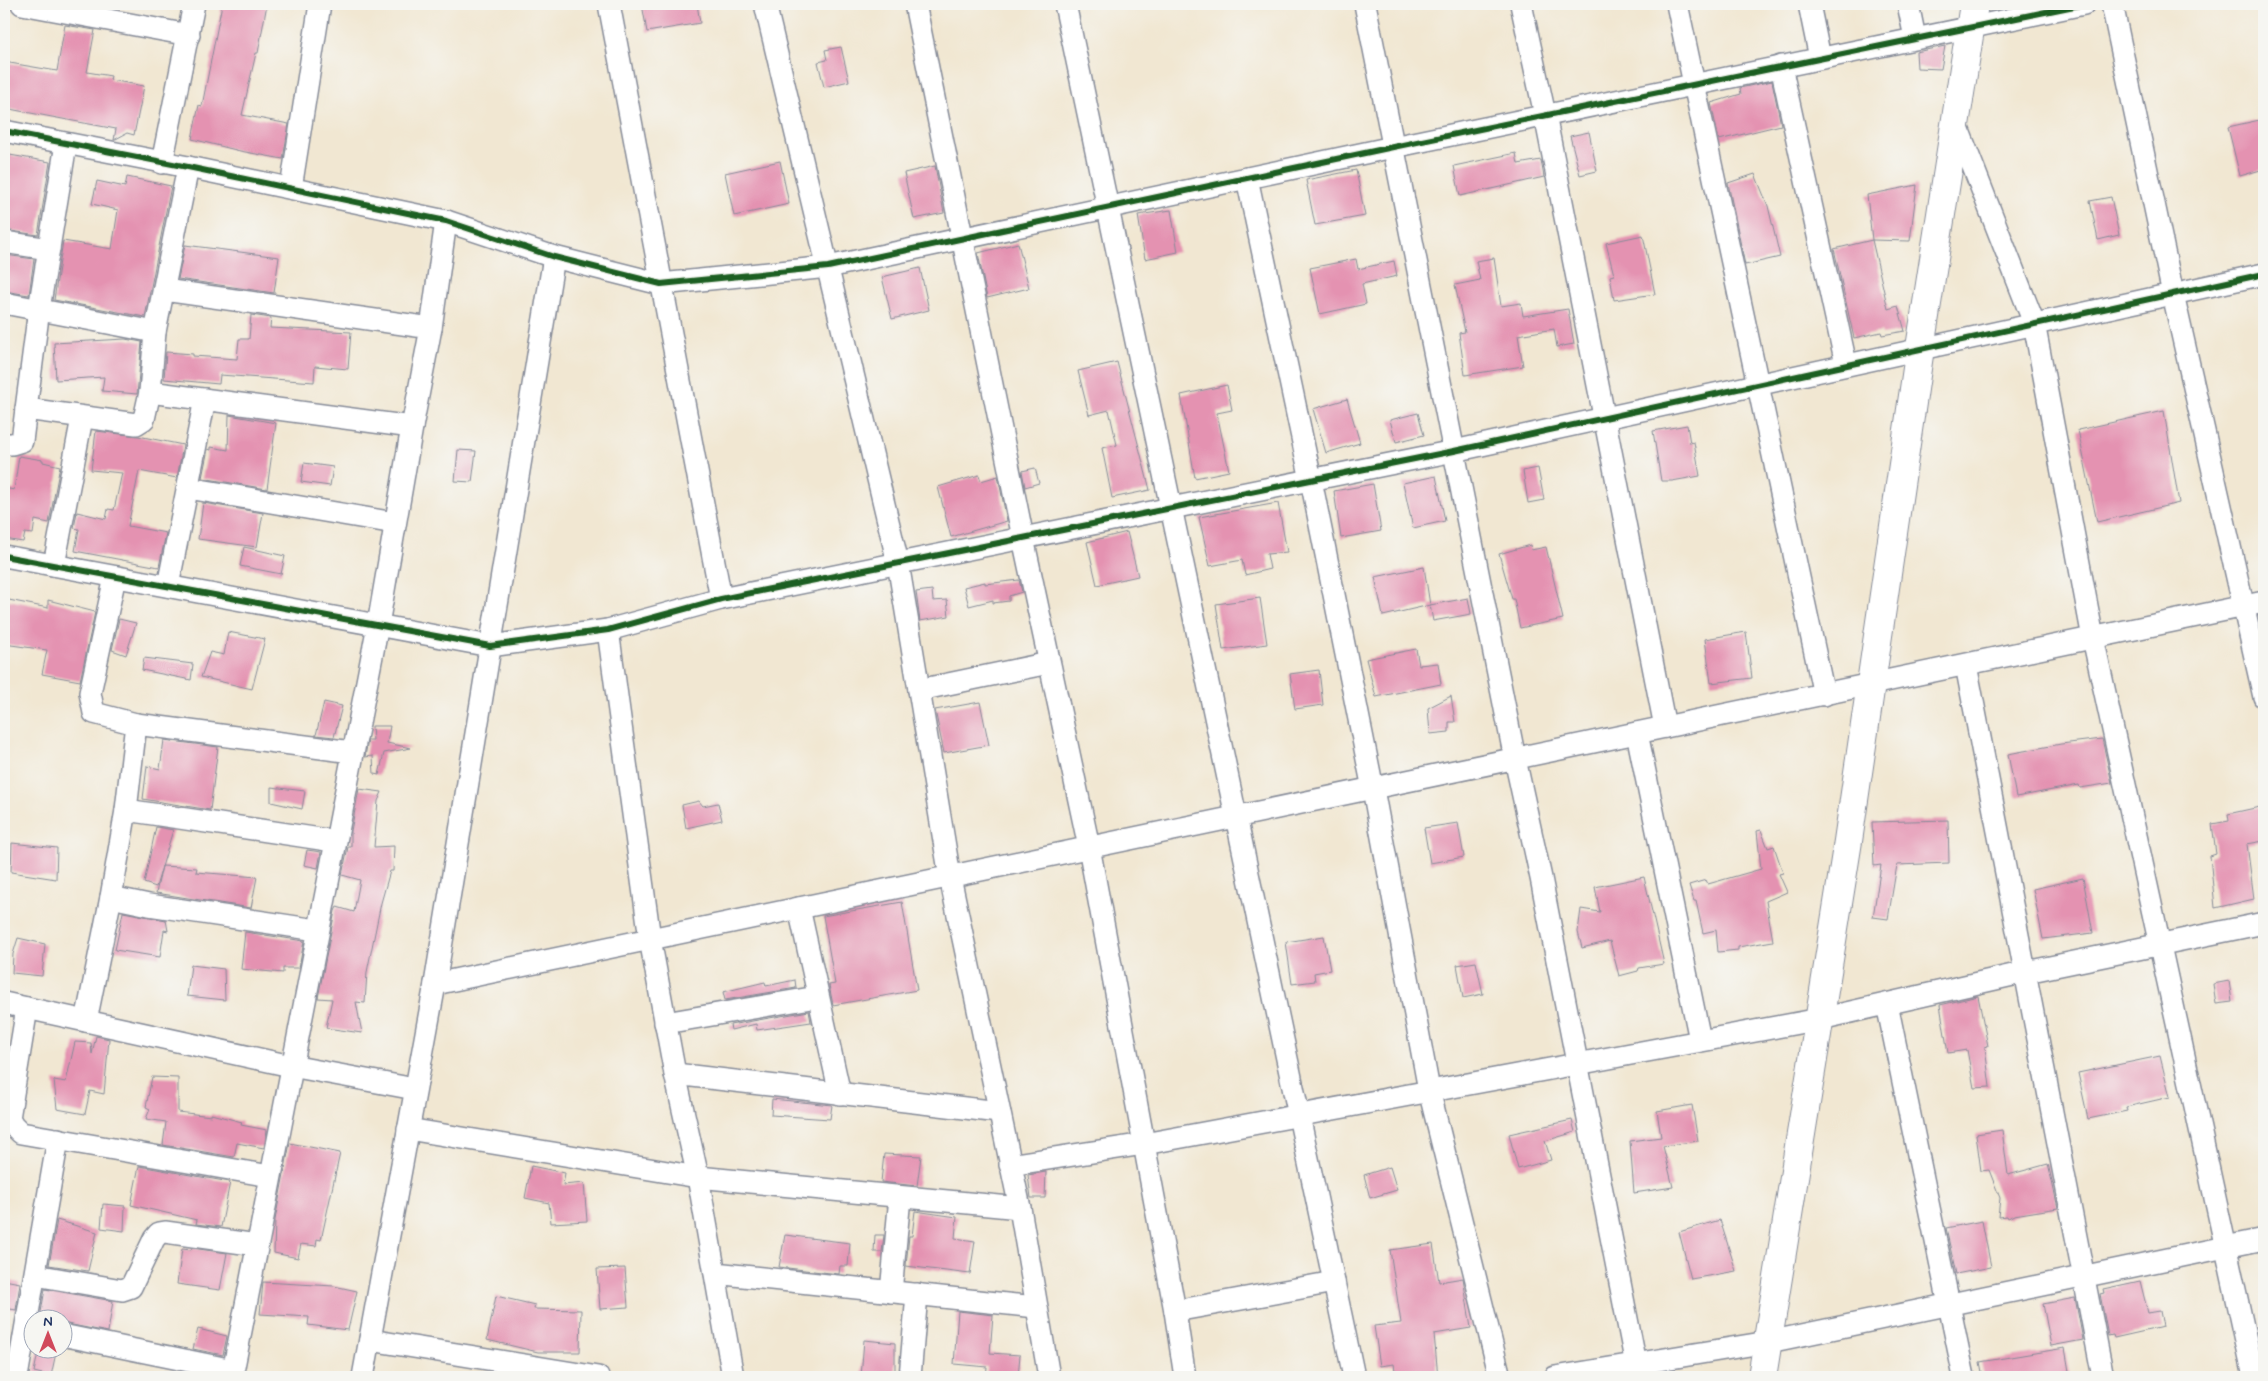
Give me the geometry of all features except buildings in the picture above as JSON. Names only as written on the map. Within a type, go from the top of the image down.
[{"type":"street","points":[[22,4],[66,8],[189,34]]},
{"type":"street","points":[[162,163],[194,4]]},
{"type":"street","points":[[291,188],[320,4]]},
{"type":"street","points":[[609,4],[721,599]]},
{"type":"street","points":[[766,4],[898,563],[950,877],[1020,1208],[1049,1377]]},
{"type":"street","points":[[915,4],[1022,538],[1089,848],[1175,1311],[1185,1377]]},
{"type":"street","points":[[1065,4],[1354,1377]]},
{"type":"street","points":[[1365,4],[1515,759],[1541,878],[1636,1365]]},
{"type":"street","points":[[1521,4],[1545,115],[1665,728]]},
{"type":"street","points":[[1677,4],[1824,695]]},
{"type":"street","points":[[1809,4],[1820,58]]},
{"type":"street","points":[[1908,4],[1915,38]]},
{"type":"street","points":[[4,131],[162,163],[188,166],[446,221],[554,257],[661,284],[828,267],[1915,38],[1973,15],[2084,4]]},
{"type":"street","points":[[2112,4],[2173,294],[2254,604],[2264,697]]},
{"type":"street","points":[[1762,1377],[1820,1019],[1920,348],[1973,15]]},
{"type":"street","points":[[1781,66],[1846,364]]},
{"type":"street","points":[[1956,123],[2034,323],[2093,638],[2254,1377]]},
{"type":"street","points":[[4,444],[22,441],[39,309],[66,144]]},
{"type":"street","points":[[26,408],[82,418],[136,424],[144,419],[150,392],[155,332],[188,166]]},
{"type":"street","points":[[1247,178],[1311,480],[1429,1090],[1500,1377]]},
{"type":"street","points":[[72,1337],[232,1374],[334,841],[378,625],[431,328],[446,221]]},
{"type":"street","points":[[4,242],[49,249]]},
{"type":"street","points":[[363,1377],[434,984],[554,257]]},
{"type":"street","points":[[4,556],[490,646],[608,630],[721,599],[1454,451],[1758,383],[2264,274]]},
{"type":"street","points":[[164,290],[431,328]]},
{"type":"street","points":[[4,303],[155,332]]},
{"type":"street","points":[[150,392],[412,427]]},
{"type":"street","points":[[168,586],[205,399]]},
{"type":"street","points":[[54,566],[82,418]]},
{"type":"street","points":[[188,488],[395,523]]},
{"type":"street","points":[[115,577],[90,693],[94,713],[136,724],[352,752]]},
{"type":"street","points":[[434,984],[2254,604]]},
{"type":"street","points":[[608,630],[650,939],[675,1074],[698,1177],[733,1377]]},
{"type":"street","points":[[918,690],[1049,662]]},
{"type":"street","points":[[1966,665],[2103,1377]]},
{"type":"street","points":[[86,1021],[126,810],[136,724]]},
{"type":"street","points":[[1637,733],[1700,1040]]},
{"type":"street","points":[[126,810],[334,841]]},
{"type":"street","points":[[111,897],[149,905],[317,930]]},
{"type":"street","points":[[798,908],[840,1094]]},
{"type":"street","points":[[1010,1165],[1144,1144],[1820,1019],[2026,972],[2264,923]]},
{"type":"street","points":[[665,1023],[817,996]]},
{"type":"street","points":[[4,1003],[291,1066],[415,1089]]},
{"type":"street","points":[[1887,1004],[1964,1377]]},
{"type":"street","points":[[27,1008],[9,1118],[21,1133],[270,1176]]},
{"type":"street","points":[[675,1074],[999,1112]]},
{"type":"street","points":[[408,1129],[698,1177],[1020,1208]]},
{"type":"street","points":[[31,1308],[34,1276],[58,1139]]},
{"type":"street","points":[[891,1292],[900,1197]]},
{"type":"street","points":[[34,1276],[122,1290],[131,1287],[154,1239],[159,1233],[165,1232],[257,1245]]},
{"type":"street","points":[[1555,1377],[1768,1342],[1950,1306],[2264,1238]]},
{"type":"street","points":[[715,1273],[1036,1307]]},
{"type":"street","points":[[1175,1311],[1334,1282]]},
{"type":"street","points":[[910,1377],[917,1294]]},
{"type":"street","points":[[370,1340],[598,1377]]},
{"type":"street","points":[[17,1377],[22,1357]]},
{"type":"cycle path","points":[[4,131],[446,221],[554,257],[661,284],[828,267],[1393,147],[2084,4]]},
{"type":"cycle path","points":[[4,556],[490,646],[608,630],[721,599],[1454,451],[2264,274]]}]
